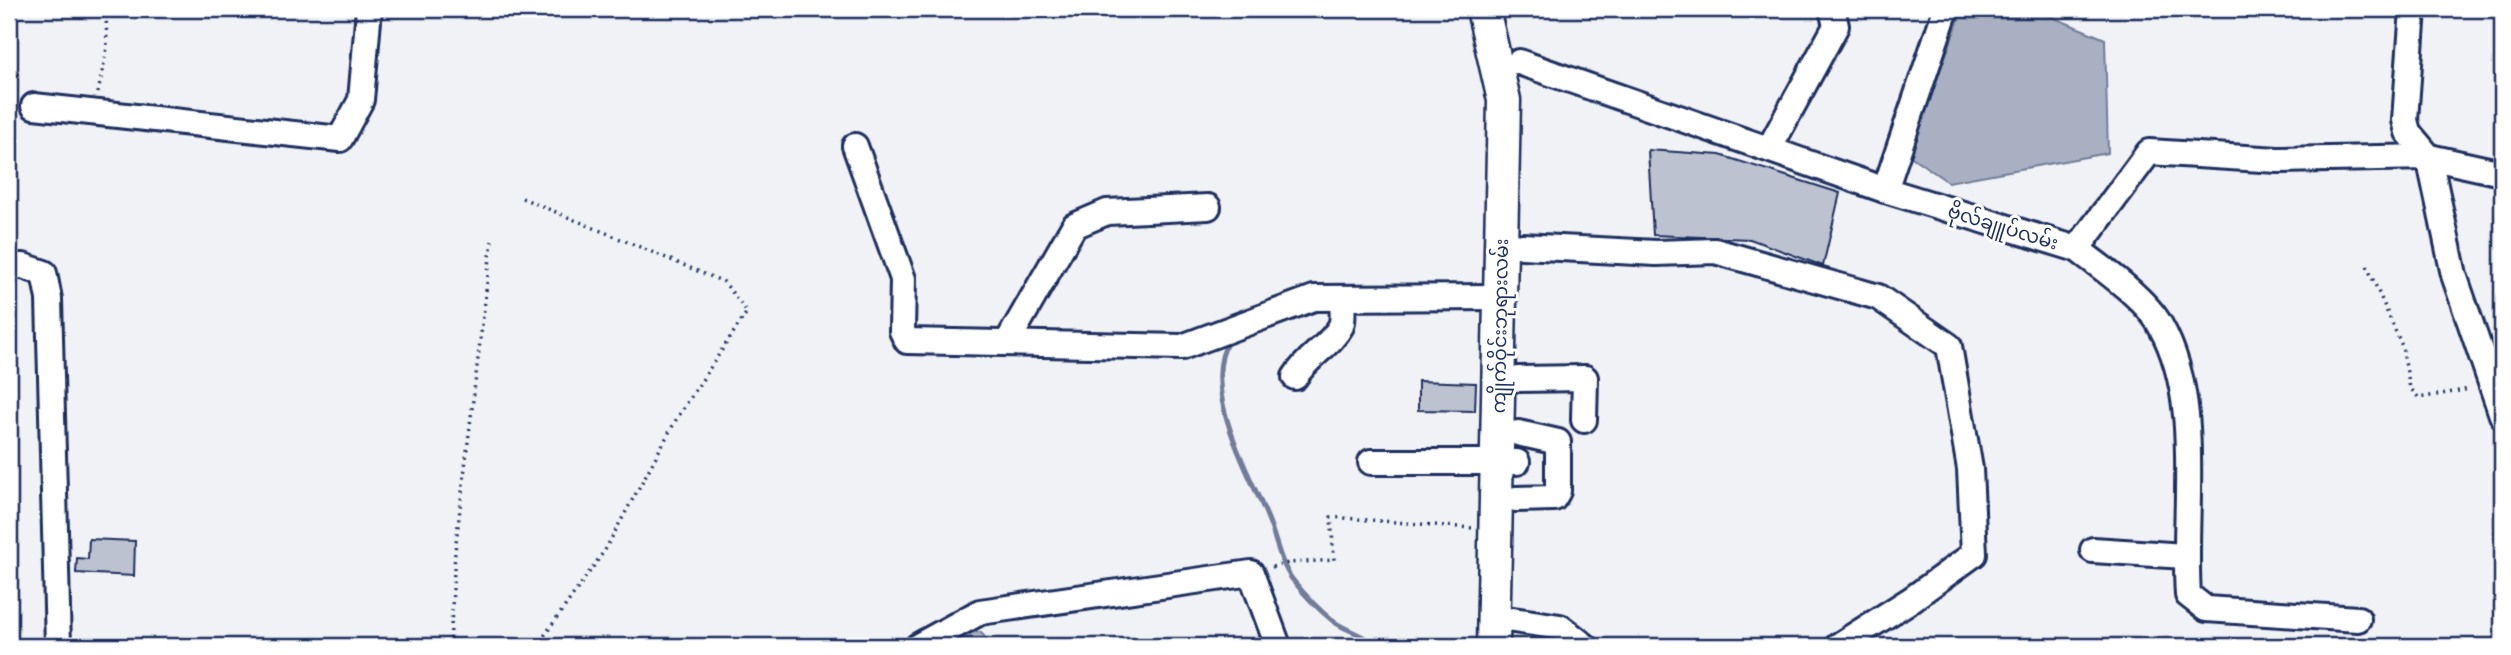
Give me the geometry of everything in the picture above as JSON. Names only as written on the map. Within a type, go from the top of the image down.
[{"type":"main road","name":"ကျိုက်ဝိုင်းဘုရားလမ်း","points":[[1483,9],[1504,100],[1502,297],[1516,499],[1513,633]]},
{"type":"main road","name":"ကျိုက်ဝိုင်းဘုရားလမ်း","points":[[1493,646],[1495,529],[1511,453],[1520,379],[1524,125],[1519,62],[1505,9]]},
{"type":"street","points":[[34,106],[340,139],[361,100],[369,9]]},
{"type":"street","points":[[1769,149],[1836,26],[1832,9]]},
{"type":"street","points":[[1885,190],[1946,9]]},
{"type":"street","points":[[2413,9],[2405,120],[2408,132],[2429,156],[2454,275],[2502,415]]},
{"type":"street","name":"ဗိုလ်ချူပ်လမ်း","points":[[1519,62],[1885,190],[2077,250],[2150,152],[2278,160],[2429,156],[2502,173]]},
{"type":"street","points":[[855,146],[903,279],[902,331],[905,339],[1182,347],[1314,298],[1502,297]]},
{"type":"street","points":[[1009,341],[1074,226],[1107,212],[1208,207]]},
{"type":"street","points":[[1522,246],[1656,253],[1715,251],[1878,297],[1950,346],[1970,469],[1974,554],[1912,599],[1838,646]]},
{"type":"street","points":[[2077,250],[2112,275],[2160,323],[2180,369],[2186,409],[2185,556],[2188,595],[2206,609],[2358,618]]},
{"type":"street","points":[[9,266],[23,266],[44,274],[49,299],[58,646]]},
{"type":"street","points":[[1295,377],[1305,360],[1330,340],[1342,324],[1342,298]]},
{"type":"street","points":[[1520,379],[1585,378],[1584,420]]},
{"type":"street","points":[[1371,462],[1511,453],[1558,442],[1558,491],[1554,498],[1516,499]]},
{"type":"street","points":[[2093,550],[2185,556]]},
{"type":"street","points":[[918,646],[980,612],[1251,573],[1278,646]]},
{"type":"street","points":[[1513,633],[1560,627],[1585,646]]},
{"type":"path","points":[[94,112],[107,48],[106,9]]},
{"type":"path","points":[[522,198],[724,282],[747,312],[677,418],[605,550],[537,646]]},
{"type":"path","points":[[450,646],[455,551],[492,241]]},
{"type":"path","points":[[2367,266],[2402,346],[2410,387],[2419,398],[2493,385]]},
{"type":"path","points":[[1251,573],[1288,563],[1334,560],[1331,517],[1495,529]]},
{"type":"water","points":[[2045,14],[2105,39],[2108,153],[1948,182],[1909,155],[1960,17]]},
{"type":"water","points":[[981,632],[991,646],[935,646],[963,633]]},
{"type":"building","points":[[1648,150],[1720,155],[1840,193],[1823,266],[1750,239],[1653,235]]},
{"type":"building","points":[[1418,381],[1476,383],[1475,411],[1418,410]]},
{"type":"building","points":[[89,539],[135,541],[134,576],[76,573],[77,558],[88,559]]},
{"type":"waterway","points":[[1230,338],[1222,358],[1220,380],[1223,404],[1239,454],[1268,519],[1284,566],[1322,612],[1338,624],[1366,638],[1374,646]]}]
